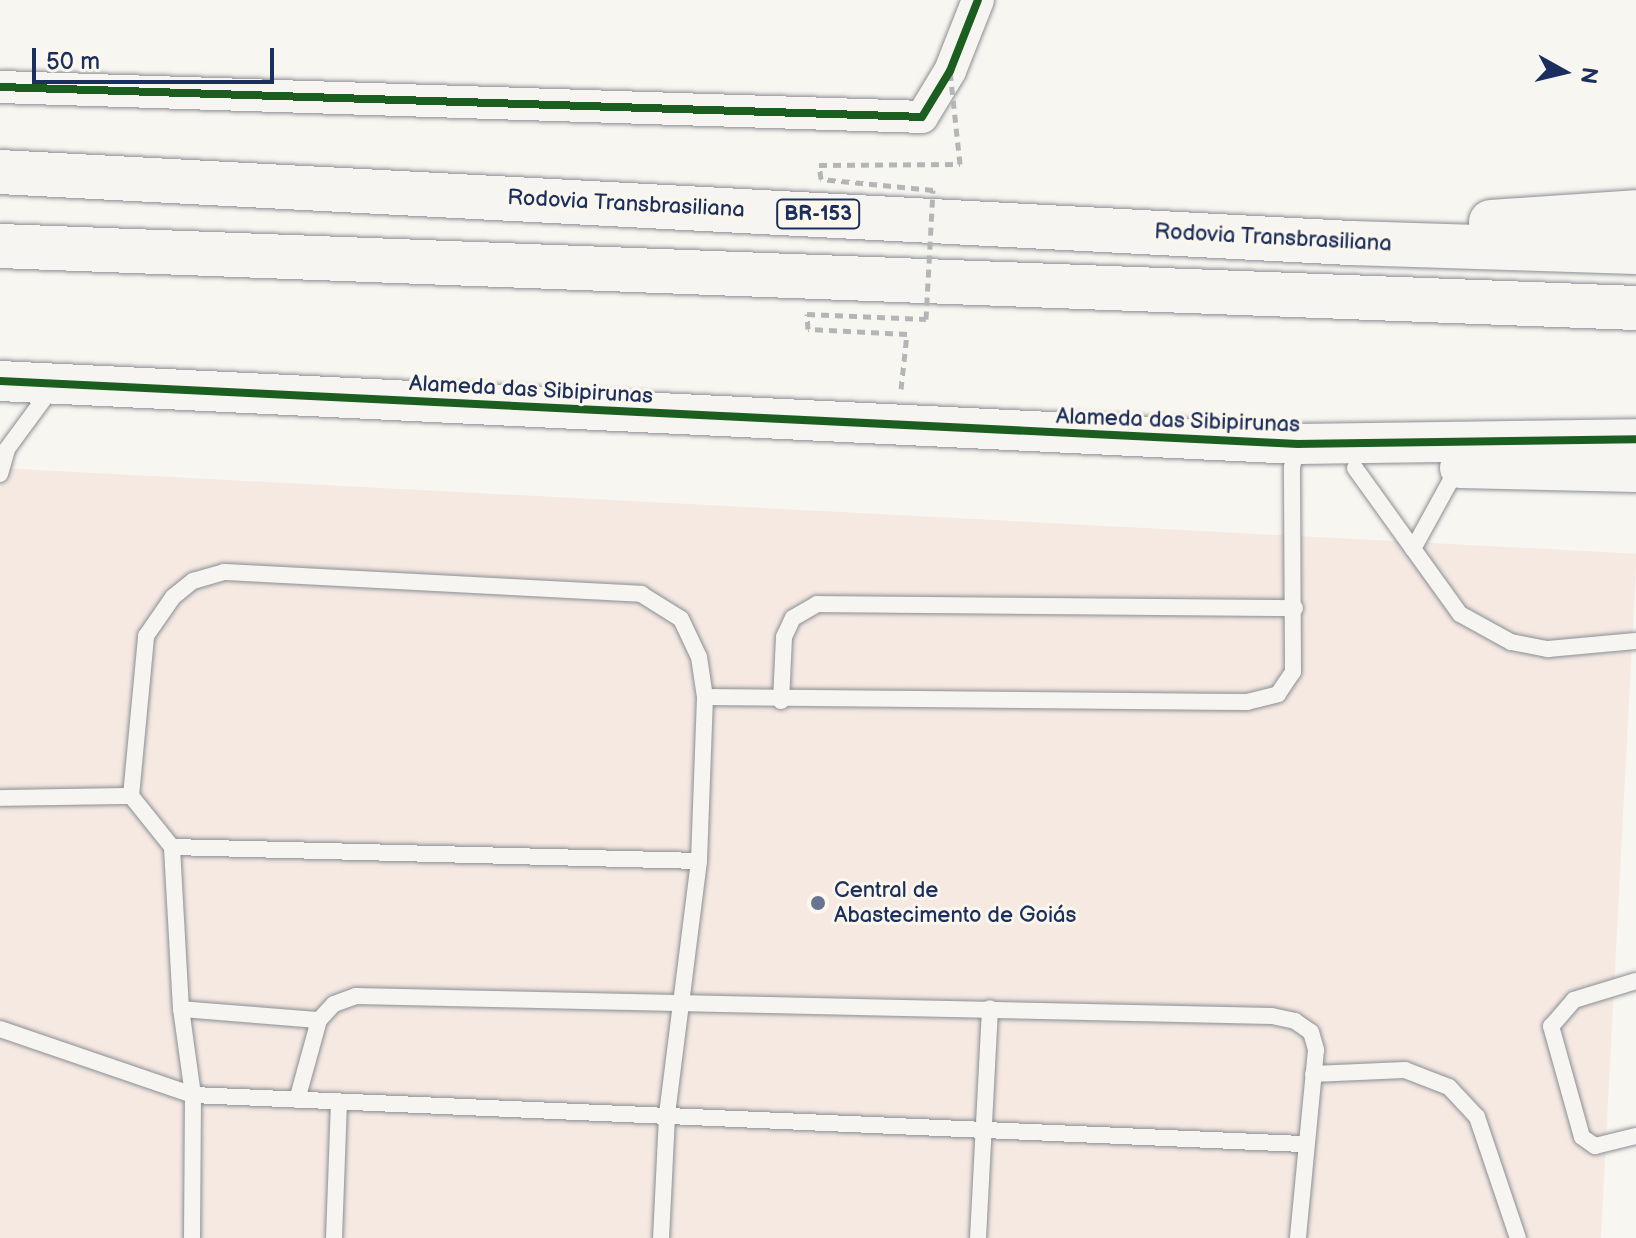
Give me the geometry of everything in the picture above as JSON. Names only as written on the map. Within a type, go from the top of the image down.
[{"type":"highway","name":"Rodovia Transbrasiliana","points":[[20,173],[1351,243],[1636,252]]},
{"type":"highway","points":[[1351,243],[1401,226],[1636,212]]},
{"type":"highway","points":[[0,246],[1636,308]]},
{"type":"street","points":[[0,87],[922,117],[950,71],[978,0]]},
{"type":"street","points":[[0,157],[20,173]]},
{"type":"street","name":"Alameda das Sibipirunas","points":[[0,381],[897,428],[1209,441],[1355,468],[1458,467],[1636,472]]},
{"type":"street","name":"Alameda das Sibipirunas","points":[[1295,456],[1636,439]]},
{"type":"lane","points":[[0,474],[7,449],[56,383]]},
{"type":"lane","points":[[705,697],[781,701],[1247,702],[1278,694],[1293,672],[1295,456]]},
{"type":"lane","points":[[1413,549],[1458,467]]},
{"type":"lane","points":[[1355,468],[1460,614],[1511,642],[1548,649],[1636,641]]},
{"type":"lane","points":[[192,1238],[193,1095],[181,1009],[172,847],[131,796],[146,636],[156,615],[193,581],[224,572],[641,594],[681,619],[699,657],[705,697],[699,861],[667,1116],[661,1238]]},
{"type":"lane","points":[[781,701],[784,637],[793,618],[817,604],[1295,608]]},
{"type":"lane","points":[[0,798],[131,796]]},
{"type":"lane","points":[[172,847],[699,861]]},
{"type":"lane","points":[[1636,981],[1574,1000],[1551,1026],[1582,1137],[1595,1146],[1636,1136]]},
{"type":"lane","points":[[297,1100],[319,1020],[334,1004],[356,996],[681,999],[1272,1016],[1295,1021],[1311,1032],[1316,1050],[1303,1144],[1298,1238]]},
{"type":"lane","points":[[978,1238],[990,1008]]},
{"type":"lane","points":[[181,1009],[319,1020]]},
{"type":"lane","points":[[0,1029],[193,1095],[1303,1144]]},
{"type":"lane","points":[[1313,1074],[1405,1070],[1449,1087],[1477,1117],[1518,1238]]},
{"type":"lane","points":[[334,1238],[339,1102]]},
{"type":"path","points":[[897,428],[907,334],[808,329],[807,314],[926,319],[933,190],[821,179],[819,165],[960,164],[950,71]]},
{"type":"shaded area","name":"Central de Abastecimento de Goiás","points":[[0,468],[1636,554],[1601,1238],[0,1238]]},
{"type":"cycle path","points":[[0,87],[922,117],[950,71],[978,0]]},
{"type":"cycle path","points":[[0,381],[1298,444],[1636,439]]},
{"type":"place","name":"Central de Abastecimento de Goiás","points":[[818,903]]}]
